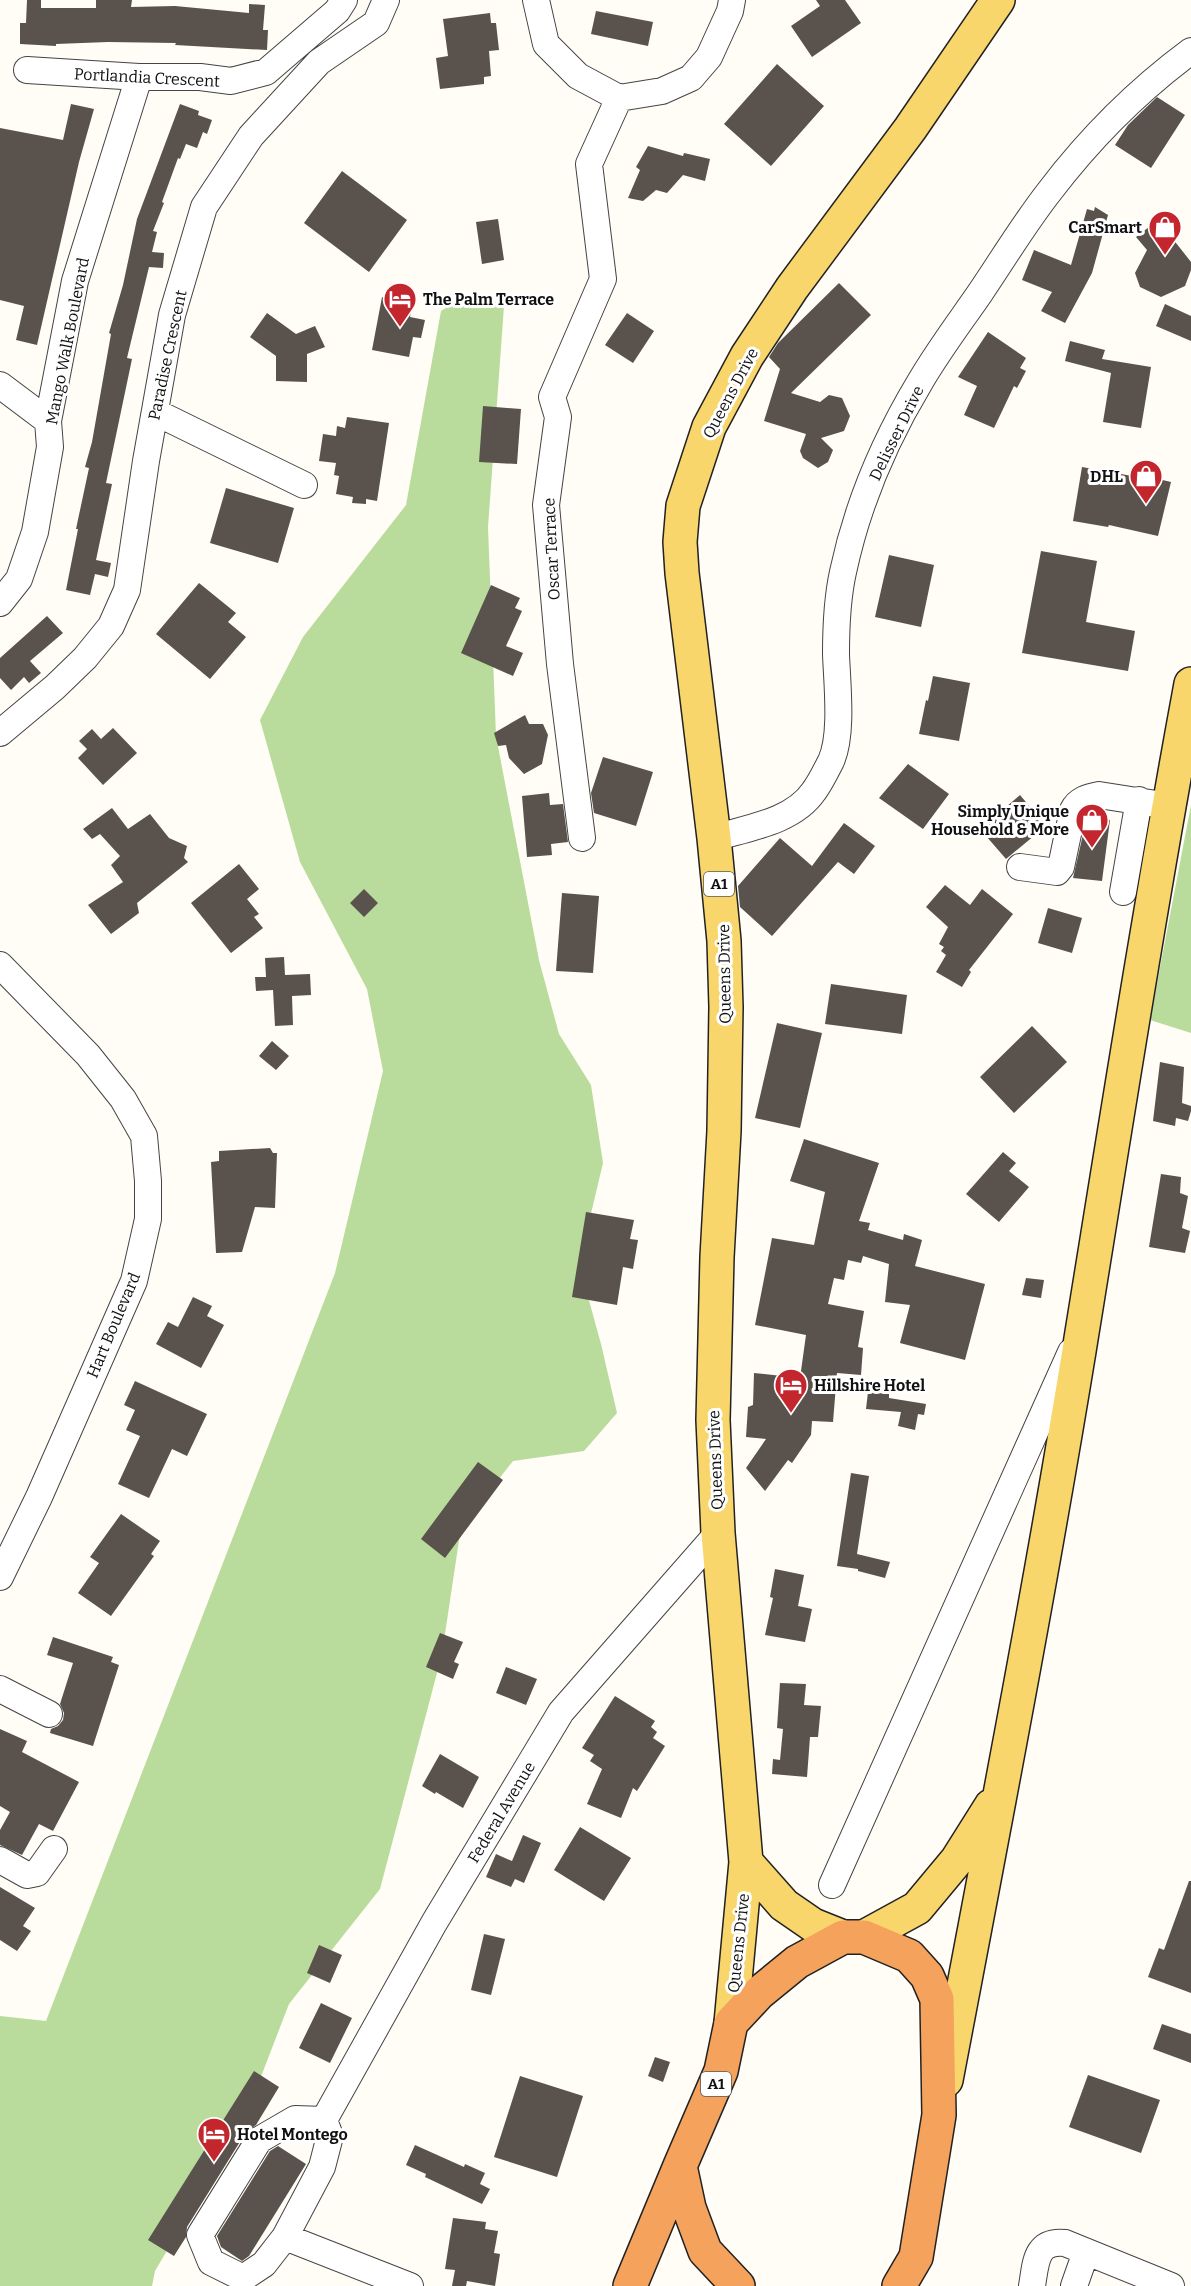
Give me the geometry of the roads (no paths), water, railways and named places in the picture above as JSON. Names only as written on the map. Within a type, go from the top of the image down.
[{"type":"highway","points":[[730,2024],[759,1993],[797,1962],[854,1937],[909,1956],[927,1976],[937,1999],[939,2115],[918,2271],[899,2286]]},
{"type":"highway","name":"A1","points":[[630,2286],[721,2071],[730,2024]]},
{"type":"highway","points":[[680,2166],[689,2208],[705,2251],[738,2286]]},
{"type":"main road","name":"Queens Drive","points":[[730,2024],[746,1862],[718,1533],[713,1408],[717,1257],[724,1131],[726,1008],[723,922],[680,542],[683,506],[709,427],[747,356],[792,288],[884,167],[975,37],[998,0]]},
{"type":"main road","points":[[939,2115],[1000,1792],[1082,1327],[1154,803],[1191,684]]},
{"type":"main road","points":[[854,1937],[917,1908],[957,1860],[1000,1792]]},
{"type":"main road","name":"Queens Drive","points":[[746,1862],[784,1905],[813,1925],[854,1937]]},
{"type":"street","name":"Portlandia Crescent","points":[[27,70],[139,77],[200,77],[231,81],[266,72],[337,11],[344,0]]},
{"type":"street","name":"Paradise Crescent","points":[[0,733],[63,680],[85,658],[111,626],[127,590],[172,315],[204,207],[250,136],[319,62],[376,23],[386,0]]},
{"type":"street","points":[[536,0],[546,44],[578,76],[619,98],[662,91],[692,78],[709,57],[730,11],[732,0]]},
{"type":"street","name":"Delisser Drive","points":[[714,838],[780,818],[801,805],[814,791],[832,759],[836,738],[837,620],[842,574],[852,534],[875,472],[896,427],[920,381],[1049,191],[1093,138],[1142,90],[1191,51]]},
{"type":"street","name":"Mango Walk Boulevard","points":[[0,603],[20,579],[35,532],[50,447],[48,421],[75,281],[139,77]]},
{"type":"street","name":"Oscar Terrace","points":[[582,838],[560,664],[546,505],[558,417],[552,397],[603,279],[589,164],[619,98]]},
{"type":"street","points":[[0,385],[48,421]]},
{"type":"street","points":[[155,412],[304,485]]},
{"type":"street","points":[[1020,867],[1057,872],[1061,867],[1073,810],[1083,800],[1099,795],[1154,803],[1124,891]]},
{"type":"street","name":"Hart Boulevard","points":[[0,965],[88,1055],[123,1099],[144,1136],[148,1181],[148,1219],[134,1281],[39,1497],[0,1577]]},
{"type":"street","points":[[832,1885],[1082,1327]]},
{"type":"street","name":"Federal Avenue","points":[[324,2120],[434,1923],[561,1712],[718,1533]]},
{"type":"street","points":[[0,1689],[49,1714]]},
{"type":"street","points":[[0,1860],[27,1875],[37,1873],[54,1849]]},
{"type":"street","points":[[295,2119],[324,2120],[330,2136],[322,2166],[285,2237],[264,2264],[243,2278],[211,2262],[200,2235],[259,2140],[295,2119]]},
{"type":"street","points":[[285,2237],[410,2286]]},
{"type":"street","points":[[1032,2286],[1038,2254],[1045,2246],[1054,2242],[1065,2243],[1086,2252],[1126,2277],[1169,2286]]},
{"type":"street","points":[[1074,2286],[1086,2252]]},
{"type":"place","name":"CarSmart","points":[[1165,256]]},
{"type":"place","name":"The Palm Terrace","points":[[400,328]]},
{"type":"place","name":"DHL","points":[[1146,505]]},
{"type":"place","name":"Simply Unique Household & More","points":[[1092,849]]},
{"type":"place","name":"Hillshire Hotel","points":[[791,1414]]},
{"type":"place","name":"Hotel Montego","points":[[214,2163]]}]
